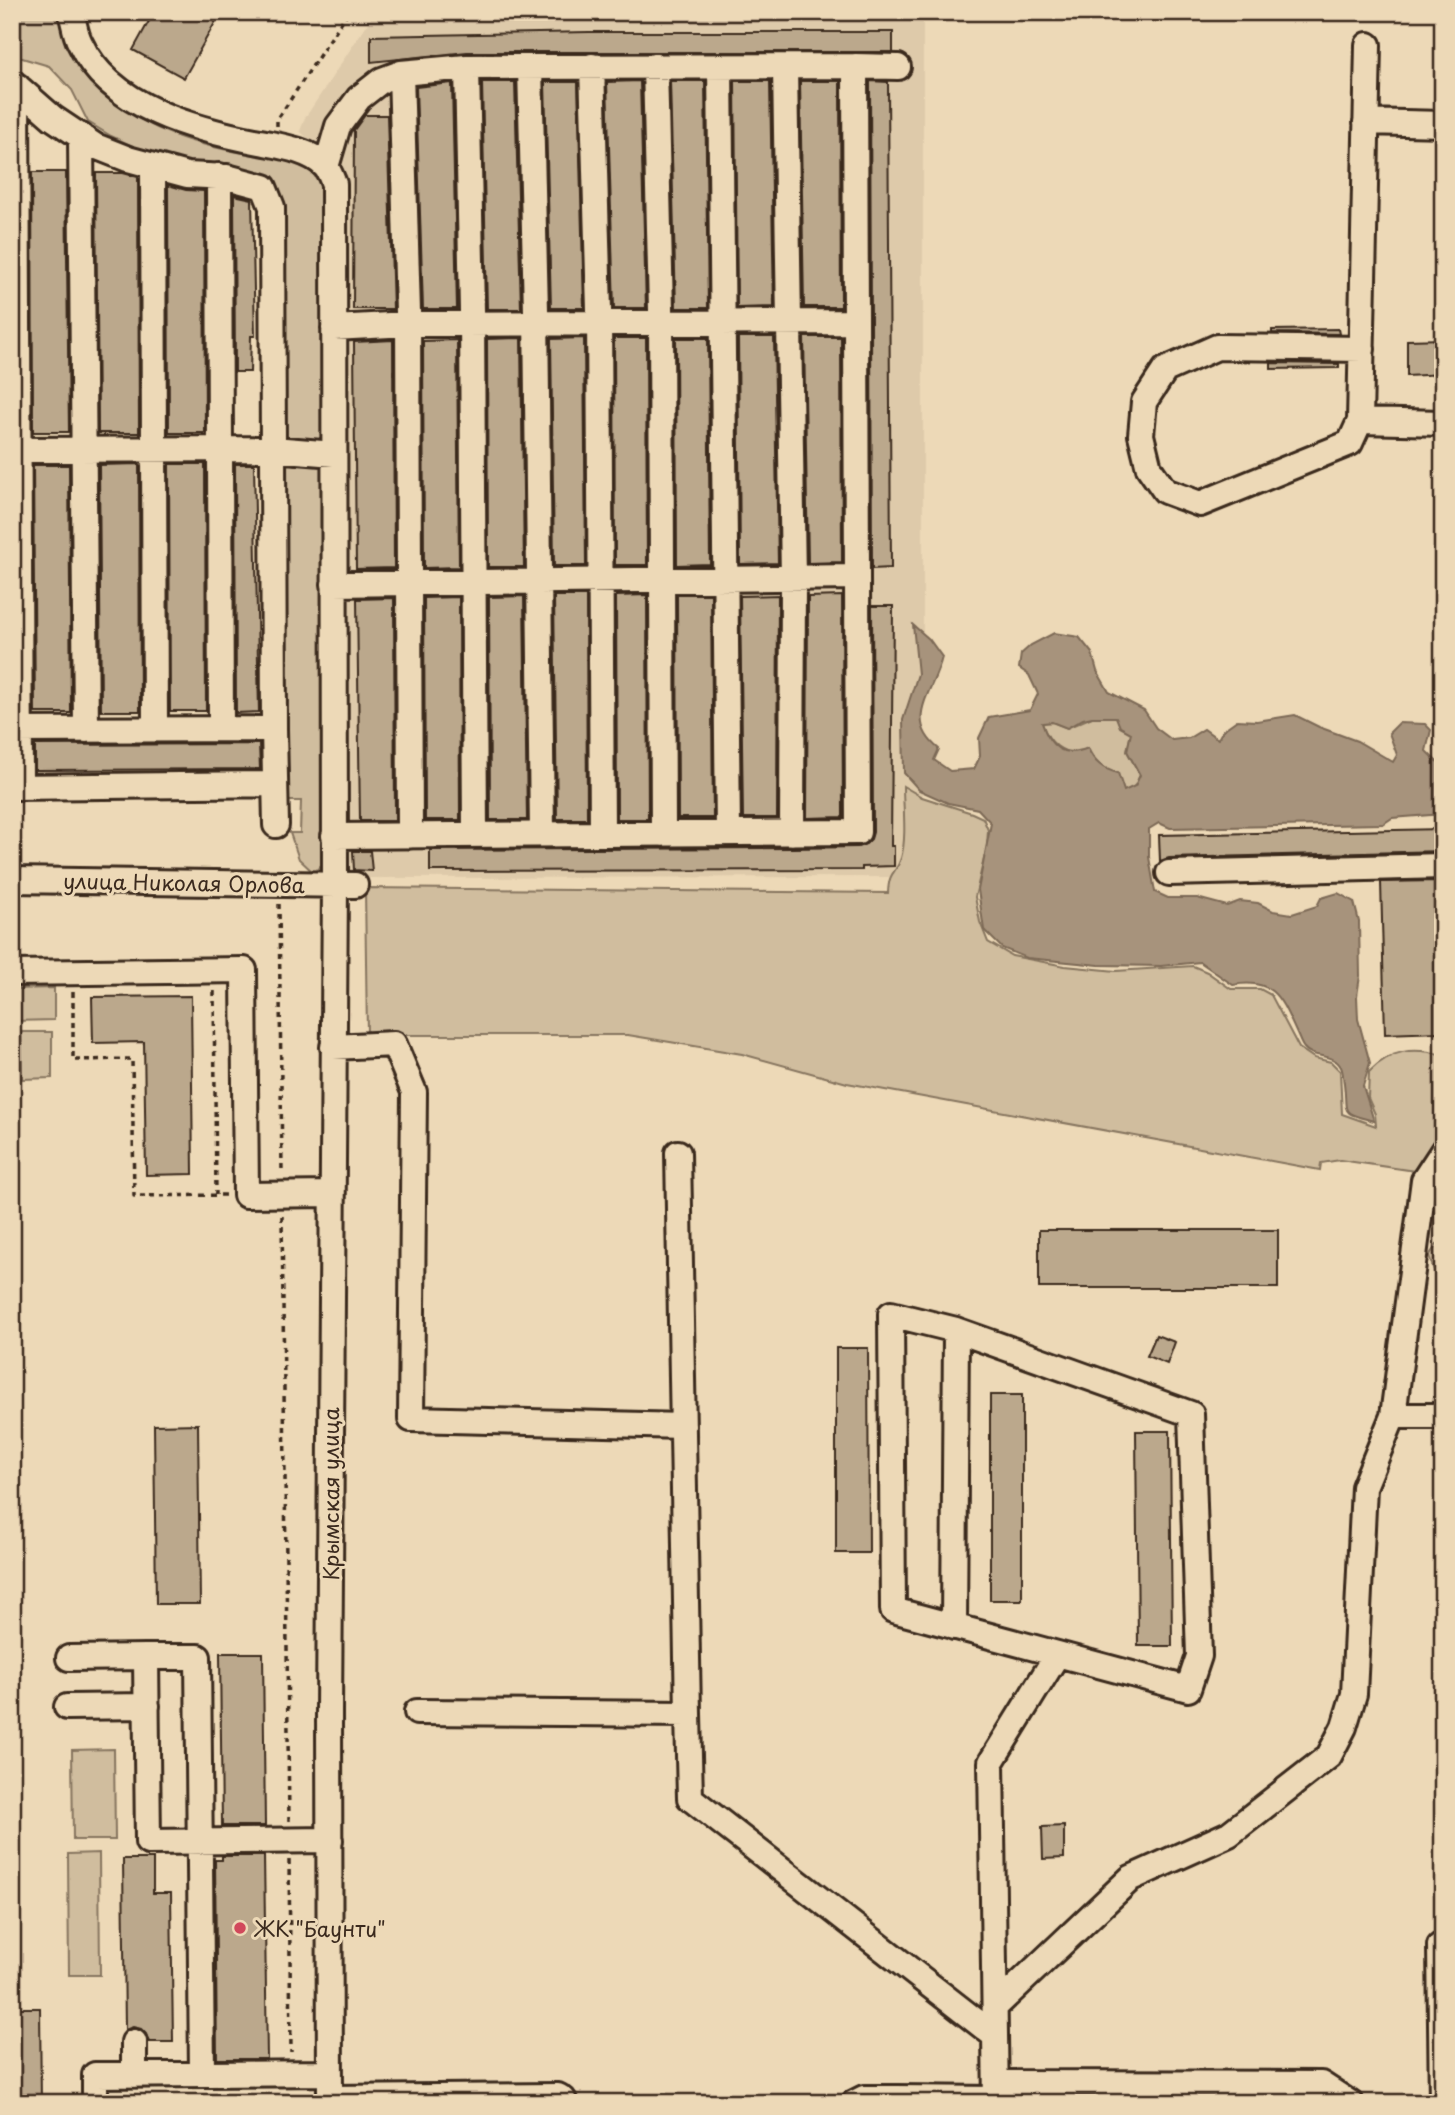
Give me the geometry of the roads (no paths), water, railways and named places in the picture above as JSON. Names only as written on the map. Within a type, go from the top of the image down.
[{"type":"street","points":[[71,12],[80,43],[105,79],[159,114],[207,132],[276,146],[313,157],[326,167],[338,126],[359,97],[382,79],[401,73],[467,67],[898,66]]},
{"type":"street","points":[[1362,349],[1217,347],[1165,370],[1144,402],[1141,435],[1149,468],[1165,491],[1200,504],[1350,443],[1360,421],[1362,349],[1368,45]]},
{"type":"street","points":[[592,66],[599,324],[602,834]]},
{"type":"street","points":[[655,66],[661,324],[663,834]]},
{"type":"street","points":[[720,66],[728,833]]},
{"type":"street","points":[[334,836],[858,832],[855,66]]},
{"type":"street","points":[[467,67],[472,324],[475,835]]},
{"type":"street","points":[[530,67],[542,834]]},
{"type":"street","points":[[785,67],[793,579],[792,833]]},
{"type":"street","points":[[401,73],[408,324],[410,836]]},
{"type":"street","points":[[15,84],[53,118],[95,146],[187,175],[219,176],[264,187],[272,207],[276,825]]},
{"type":"street","points":[[15,84],[16,787],[275,784]]},
{"type":"street","points":[[1366,122],[1443,124]]},
{"type":"street","points":[[80,136],[86,730]]},
{"type":"street","points":[[153,166],[155,729]]},
{"type":"street","name":"Крымская улица","points":[[326,167],[334,184],[334,836],[345,885],[333,1047],[330,2100]]},
{"type":"street","points":[[219,176],[221,729]]},
{"type":"street","points":[[334,328],[408,324],[855,322]]},
{"type":"street","points":[[1360,421],[1443,423]]},
{"type":"street","points":[[16,450],[273,449],[334,454]]},
{"type":"street","points":[[334,584],[856,577]]},
{"type":"street","points":[[15,730],[274,729]]},
{"type":"street","points":[[1168,873],[1443,866]]},
{"type":"street","name":"улица Николая Орлова","points":[[12,880],[345,885]]},
{"type":"street","points":[[12,972],[244,970],[246,1195],[332,1194]]},
{"type":"street","points":[[333,1047],[394,1044],[414,1092],[411,1419],[683,1426]]},
{"type":"street","points":[[996,2006],[1130,1878],[1229,1834],[1329,1756],[1344,1727],[1354,1694],[1364,1487],[1393,1416],[1424,1180],[1443,1151]]},
{"type":"street","points":[[678,1153],[690,1798],[995,2036]]},
{"type":"street","points":[[891,1314],[956,1330],[1191,1414],[1199,1656],[1188,1689],[893,1610],[891,1314]]},
{"type":"street","points":[[954,1627],[956,1330]]},
{"type":"street","points":[[1393,1416],[1443,1416]]},
{"type":"street","points":[[996,2095],[991,1762],[1057,1655]]},
{"type":"street","points":[[146,1657],[148,1842],[330,1840]]},
{"type":"street","points":[[69,1658],[198,1657],[202,2074]]},
{"type":"street","points":[[67,1707],[147,1706]]},
{"type":"street","points":[[417,1712],[688,1714]]},
{"type":"street","points":[[1442,2089],[1440,1947],[1443,1946]]},
{"type":"street","points":[[134,2042],[134,2075]]},
{"type":"street","points":[[95,2103],[95,2075],[329,2073]]},
{"type":"street","points":[[854,2103],[863,2098],[896,2101],[1080,2092],[1321,2094],[1350,2103]]},
{"type":"street","points":[[330,2100],[476,2100],[558,2096],[564,2099],[565,2103]]},
{"type":"place","name":"ЖК \"Баунти\"","points":[[240,1928]]}]
